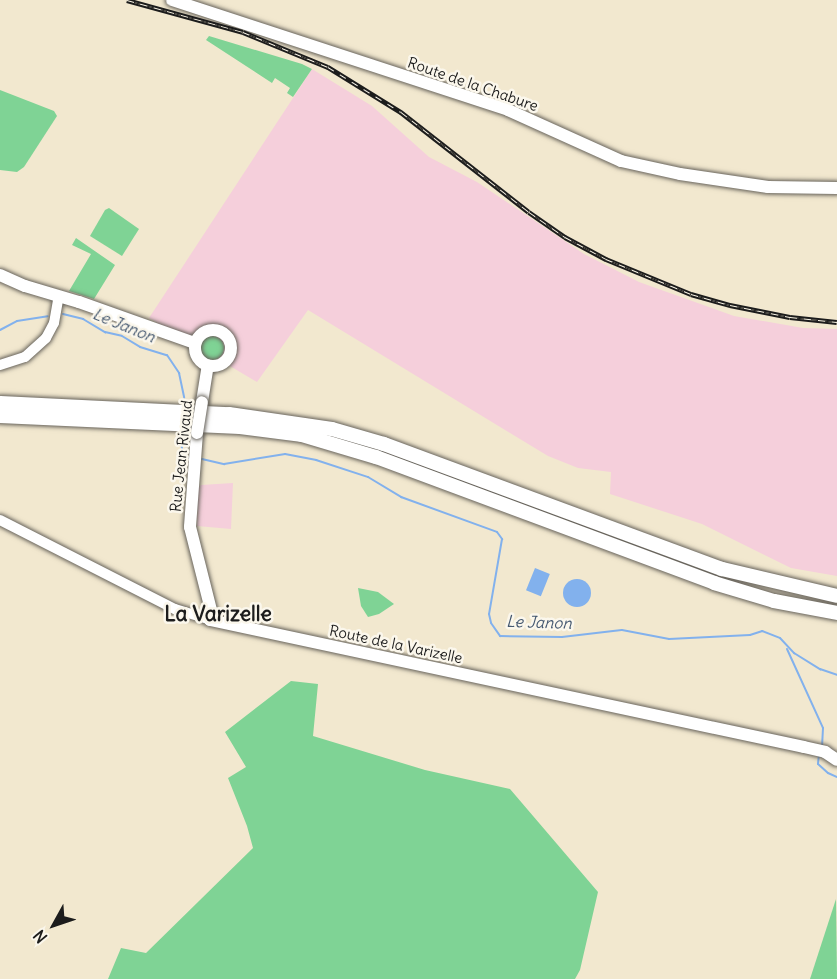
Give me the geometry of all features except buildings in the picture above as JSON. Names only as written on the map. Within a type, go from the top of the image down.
[{"type":"highway","points":[[0,403],[229,414],[332,429],[384,444],[722,569],[837,596]]},
{"type":"highway","points":[[0,416],[240,427],[318,439],[376,457],[714,583],[774,601],[837,613]]},
{"type":"main road","name":"Route de la Chabure","points":[[172,0],[226,15],[508,110],[621,161],[680,174],[768,187],[837,188]]},
{"type":"main road","points":[[0,275],[30,288],[195,343]]},
{"type":"main road","points":[[208,330],[220,331],[228,339],[231,351],[225,361],[208,365],[198,359],[195,343],[200,335],[208,330]]},
{"type":"main road","name":"Rue Jean Rivaud","points":[[208,365],[197,433],[189,526],[211,610],[210,620]]},
{"type":"main road","name":"Route de la Varizelle","points":[[210,620],[820,750]]},
{"type":"main road","points":[[820,750],[837,760]]},
{"type":"street","points":[[0,365],[25,357],[46,338],[54,323],[59,296]]},
{"type":"street","name":"Route de la Varizelle","points":[[0,520],[175,609],[210,620]]},
{"type":"shaded area","points":[[312,69],[372,106],[429,157],[477,182],[584,254],[639,282],[734,316],[803,328],[837,329],[837,576],[791,568],[702,524],[610,494],[611,472],[578,468],[548,456],[308,310],[257,382],[149,318]]},
{"type":"shaded area","points":[[233,483],[231,529],[197,526],[198,488],[201,485]]},
{"type":"green space","points":[[209,36],[312,69],[293,97],[287,93],[290,88],[275,78],[272,83],[206,40]]},
{"type":"green space","points":[[0,90],[54,111],[57,116],[24,167],[17,172],[0,170]]},
{"type":"green space","points":[[109,208],[139,229],[122,256],[90,236],[105,210]]},
{"type":"green space","points":[[76,238],[115,265],[94,299],[69,291],[91,254],[72,245]]},
{"type":"green space","points":[[212,336],[217,337],[223,343],[223,353],[217,359],[212,360],[207,359],[201,353],[200,348],[201,343],[207,337]]},
{"type":"green space","points":[[358,588],[378,592],[394,604],[379,614],[368,617],[361,606]]},
{"type":"green space","points":[[291,681],[318,684],[313,736],[425,770],[510,789],[598,892],[580,970],[575,979],[108,979],[121,948],[146,953],[253,848],[228,778],[246,767],[225,732]]},
{"type":"green space","points":[[836,899],[837,979],[810,979]]},
{"type":"water","points":[[535,568],[550,574],[541,596],[526,590]]},
{"type":"water","points":[[577,579],[587,583],[591,593],[587,603],[577,607],[567,603],[563,593],[567,583]]},
{"type":"waterway","name":"Le Janon","points":[[63,314],[83,319],[105,332],[122,336],[140,347],[167,355],[179,373],[184,397]]},
{"type":"waterway","name":"Le Janon","points":[[0,330],[17,321],[48,316]]},
{"type":"waterway","name":"Le Janon","points":[[181,431],[182,453],[189,458]]},
{"type":"waterway","name":"Le Janon","points":[[202,459],[224,464],[285,454],[316,460],[368,477],[401,497],[497,532],[502,539],[489,614],[491,623],[500,636],[562,637],[622,630],[669,639],[750,635],[762,631],[780,638],[794,653],[820,669],[837,675]]},
{"type":"waterway","points":[[787,649],[823,728],[822,746]]},
{"type":"waterway","points":[[819,754],[818,764],[837,777]]},
{"type":"railway","points":[[127,0],[243,32],[328,67],[401,112],[529,212],[565,237],[606,259],[691,294],[730,305],[790,317],[837,322]]},
{"type":"district","name":"La Varizelle","points":[[218,614]]}]
